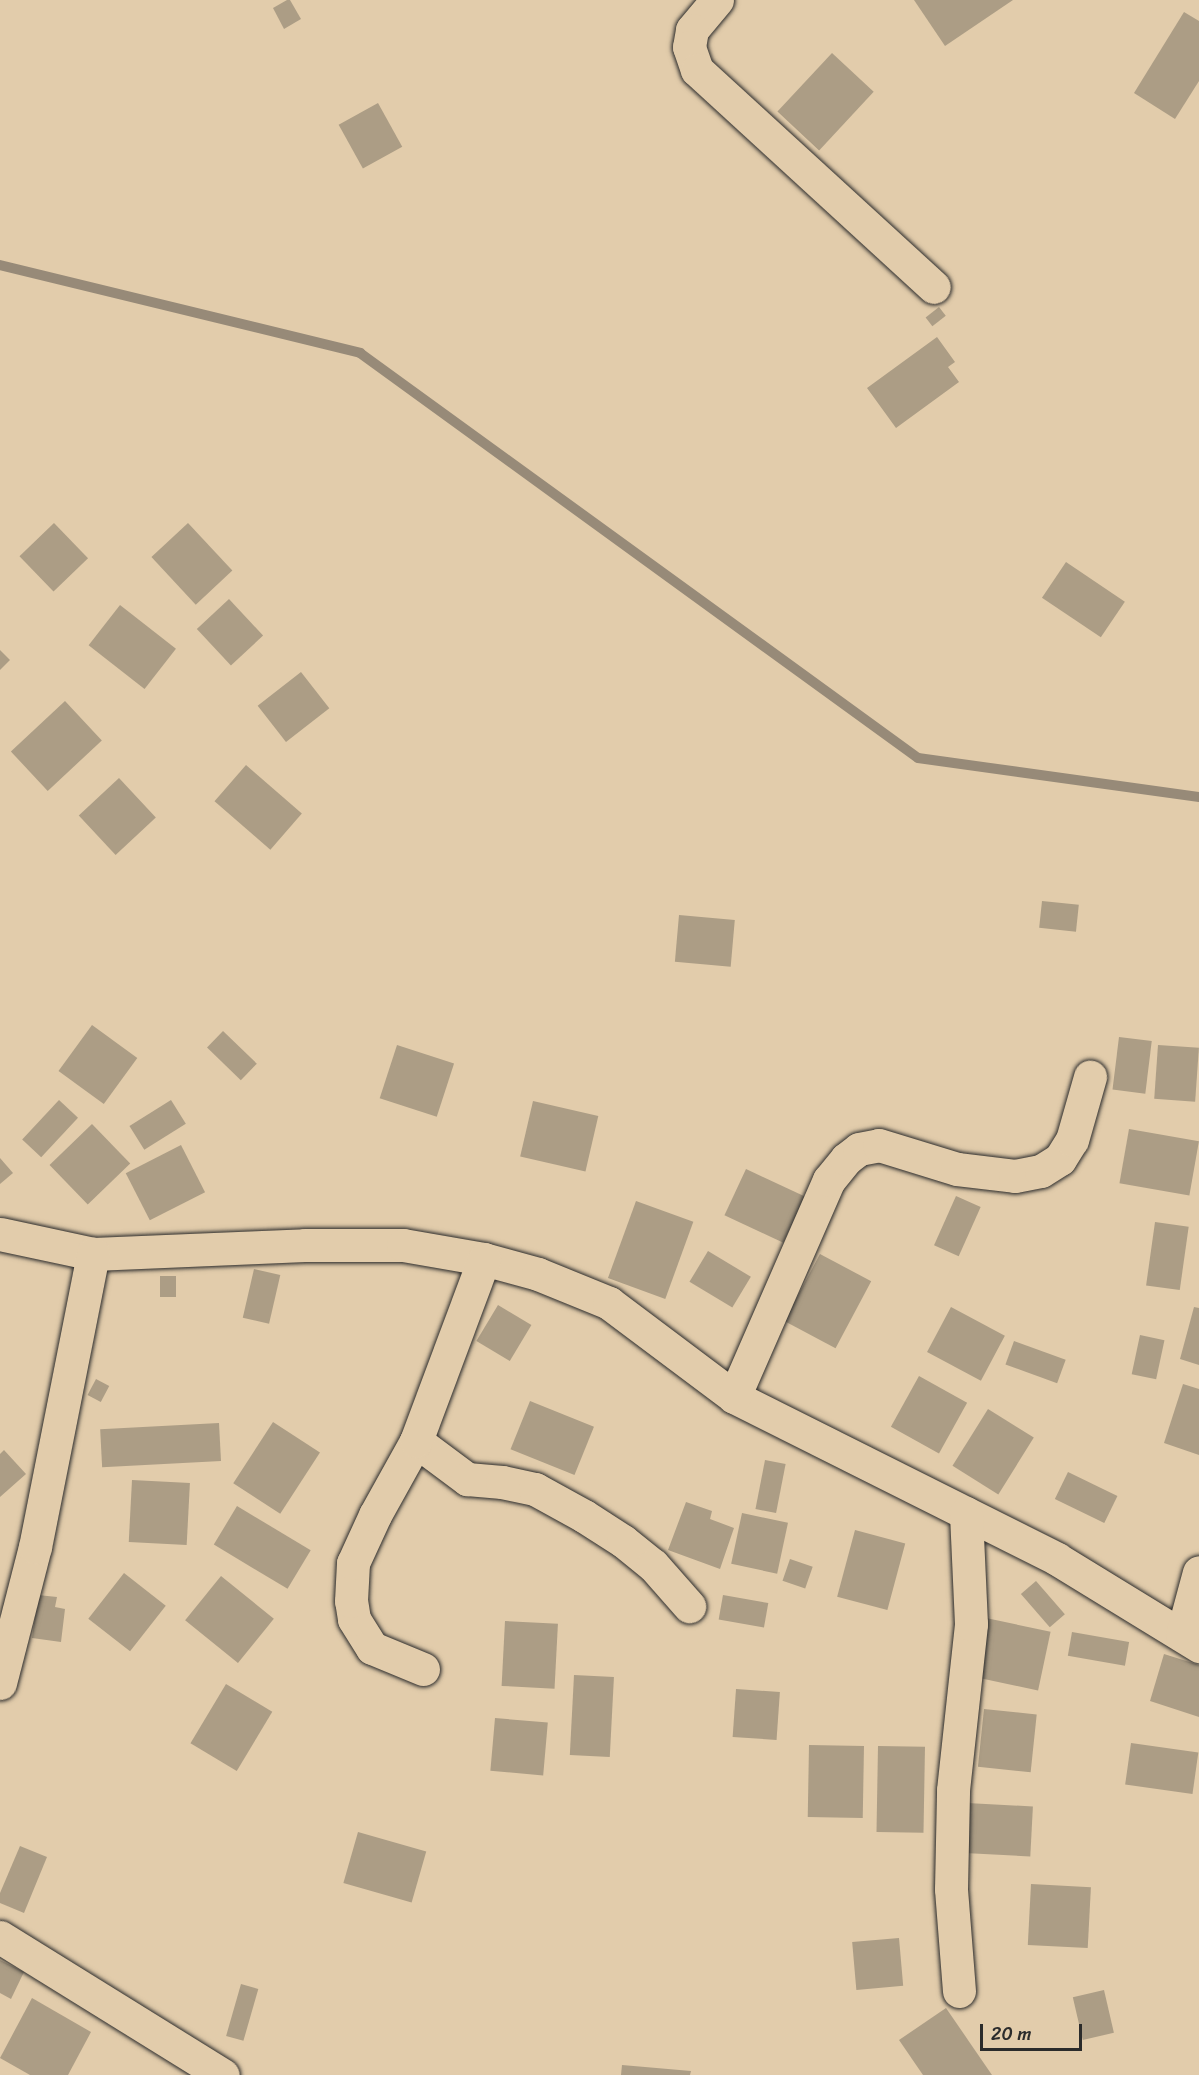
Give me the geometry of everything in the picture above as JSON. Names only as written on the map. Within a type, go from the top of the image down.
[{"type":"street","points":[[717,0],[692,30],[689,47],[698,70],[934,287]]},
{"type":"street","points":[[734,1397],[829,1180],[846,1159],[859,1149],[879,1144],[957,1169],[1015,1176],[1041,1171],[1060,1159],[1072,1140],[1090,1077]]},
{"type":"street","points":[[0,1234],[93,1254],[305,1245],[403,1245],[484,1259],[538,1274],[609,1303],[734,1397],[1057,1559],[1190,1640],[1199,1572]]},
{"type":"street","points":[[0,1683],[35,1547],[93,1254]]},
{"type":"street","points":[[423,1669],[372,1648],[354,1619],[351,1601],[353,1563],[375,1515],[416,1441],[484,1259]]},
{"type":"street","points":[[416,1441],[467,1479],[502,1482],[535,1489],[584,1516],[624,1541],[653,1565],[688,1606]]},
{"type":"street","points":[[959,1990],[951,1889],[954,1790],[971,1624],[966,1514]]},
{"type":"street","points":[[0,1937],[223,2075]]},
{"type":"building","points":[[290,0],[301,19],[284,29],[273,8]]},
{"type":"building","points":[[914,0],[1013,0],[945,46]]},
{"type":"building","points":[[1184,12],[1199,21],[1199,81],[1175,119],[1134,93]]},
{"type":"building","points":[[832,53],[874,92],[819,150],[777,112]]},
{"type":"building","points":[[378,103],[402,147],[363,169],[339,125]]},
{"type":"building","points":[[939,307],[946,316],[932,326],[926,317]]},
{"type":"building","points":[[937,337],[955,362],[948,367],[959,382],[896,428],[867,388]]},
{"type":"building","points":[[54,523],[88,558],[54,592],[19,556]]},
{"type":"building","points":[[188,523],[232,571],[196,605],[151,557]]},
{"type":"building","points":[[1066,562],[1125,602],[1101,637],[1042,598]]},
{"type":"building","points":[[229,599],[263,636],[231,666],[197,629]]},
{"type":"building","points":[[120,605],[176,649],[145,689],[89,645]]},
{"type":"building","points":[[0,650],[10,660],[0,670]]},
{"type":"building","points":[[301,672],[329,708],[286,742],[258,706]]},
{"type":"building","points":[[65,701],[102,740],[48,791],[11,751]]},
{"type":"building","points":[[246,765],[302,814],[270,850],[215,801]]},
{"type":"building","points":[[119,778],[156,817],[116,855],[79,816]]},
{"type":"building","points":[[1042,901],[1079,905],[1076,932],[1039,928]]},
{"type":"building","points":[[679,915],[735,920],[731,967],[675,962]]},
{"type":"building","points":[[92,1025],[137,1058],[104,1104],[58,1071]]},
{"type":"building","points":[[223,1031],[257,1064],[241,1080],[207,1048]]},
{"type":"building","points":[[1119,1037],[1152,1041],[1145,1094],[1113,1090]]},
{"type":"building","points":[[397,1045],[454,1064],[437,1117],[380,1098]]},
{"type":"building","points":[[1158,1045],[1199,1048],[1195,1102],[1154,1099]]},
{"type":"building","points":[[59,1100],[78,1118],[41,1157],[22,1139]]},
{"type":"building","points":[[171,1100],[186,1124],[144,1150],[129,1126]]},
{"type":"building","points":[[533,1101],[598,1116],[585,1172],[520,1157]]},
{"type":"building","points":[[92,1124],[130,1164],[88,1205],[50,1165]]},
{"type":"building","points":[[1129,1129],[1199,1141],[1189,1195],[1119,1183]]},
{"type":"building","points":[[181,1145],[205,1192],[150,1220],[126,1173]]},
{"type":"building","points":[[0,1158],[13,1173],[0,1184]]},
{"type":"building","points":[[746,1169],[805,1196],[783,1243],[724,1215]]},
{"type":"building","points":[[956,1196],[981,1207],[959,1256],[934,1245]]},
{"type":"building","points":[[636,1201],[693,1222],[665,1299],[608,1278]]},
{"type":"building","points":[[1155,1222],[1189,1227],[1180,1290],[1146,1285]]},
{"type":"building","points":[[708,1251],[751,1277],[732,1308],[689,1282]]},
{"type":"building","points":[[820,1254],[871,1281],[836,1348],[784,1321]]},
{"type":"building","points":[[254,1269],[280,1275],[269,1324],[243,1318]]},
{"type":"building","points":[[160,1276],[176,1276],[176,1297],[160,1297]]},
{"type":"building","points":[[498,1305],[531,1325],[510,1361],[476,1341]]},
{"type":"building","points":[[951,1307],[1005,1336],[981,1381],[927,1352]]},
{"type":"building","points":[[1194,1307],[1199,1308],[1199,1365],[1180,1359]]},
{"type":"building","points":[[1140,1335],[1164,1340],[1156,1379],[1132,1374]]},
{"type":"building","points":[[1014,1341],[1066,1360],[1057,1383],[1005,1364]]},
{"type":"building","points":[[919,1376],[967,1403],[939,1453],[891,1427]]},
{"type":"building","points":[[96,1379],[109,1386],[101,1402],[88,1395]]},
{"type":"building","points":[[1183,1384],[1199,1389],[1199,1455],[1164,1443]]},
{"type":"building","points":[[530,1401],[594,1427],[574,1475],[511,1449]]},
{"type":"building","points":[[988,1409],[1034,1438],[998,1494],[952,1466]]},
{"type":"building","points":[[273,1422],[320,1452],[280,1514],[233,1483]]},
{"type":"building","points":[[219,1423],[221,1461],[102,1467],[100,1429]]},
{"type":"building","points":[[4,1450],[26,1474],[0,1497],[0,1454]]},
{"type":"building","points":[[765,1460],[786,1464],[776,1513],[755,1509]]},
{"type":"building","points":[[1068,1472],[1117,1496],[1104,1523],[1055,1499]]},
{"type":"building","points":[[132,1480],[190,1483],[187,1545],[129,1542]]},
{"type":"building","points":[[686,1502],[712,1511],[710,1519],[734,1528],[720,1569],[668,1550]]},
{"type":"building","points":[[237,1506],[311,1550],[288,1589],[214,1545]]},
{"type":"building","points":[[742,1513],[788,1523],[777,1574],[731,1564]]},
{"type":"building","points":[[855,1530],[905,1543],[887,1610],[837,1597]]},
{"type":"building","points":[[790,1559],[813,1567],[805,1589],[783,1581]]},
{"type":"building","points":[[124,1573],[166,1606],[130,1651],[88,1619]]},
{"type":"building","points":[[221,1576],[274,1619],[238,1663],[185,1620]]},
{"type":"building","points":[[1036,1581],[1065,1614],[1050,1627],[1021,1594]]},
{"type":"building","points":[[38,1595],[57,1597],[55,1607],[65,1609],[61,1642],[32,1638]]},
{"type":"building","points":[[723,1595],[768,1603],[764,1628],[719,1620]]},
{"type":"building","points":[[986,1618],[1051,1632],[1038,1690],[974,1677]]},
{"type":"building","points":[[505,1621],[558,1624],[555,1689],[502,1686]]},
{"type":"building","points":[[1072,1632],[1129,1642],[1125,1666],[1068,1656]]},
{"type":"building","points":[[1164,1654],[1199,1665],[1199,1717],[1150,1701]]},
{"type":"building","points":[[574,1675],[614,1677],[610,1757],[570,1755]]},
{"type":"building","points":[[226,1684],[272,1712],[237,1771],[190,1743]]},
{"type":"building","points":[[736,1689],[780,1692],[777,1740],[733,1737]]},
{"type":"building","points":[[984,1709],[1037,1715],[1031,1772],[978,1767]]},
{"type":"building","points":[[495,1718],[548,1723],[543,1775],[490,1771]]},
{"type":"building","points":[[1131,1743],[1198,1752],[1192,1794],[1125,1785]]},
{"type":"building","points":[[809,1745],[864,1746],[863,1818],[808,1817]]},
{"type":"building","points":[[878,1746],[925,1747],[923,1833],[876,1832]]},
{"type":"building","points":[[967,1803],[1033,1806],[1030,1856],[964,1853]]},
{"type":"building","points":[[358,1832],[426,1852],[412,1903],[343,1883]]},
{"type":"building","points":[[20,1846],[47,1857],[24,1913],[0,1903],[0,1893]]},
{"type":"building","points":[[1031,1884],[1091,1887],[1088,1948],[1028,1945]]},
{"type":"building","points":[[899,1938],[903,1986],[856,1990],[852,1942]]},
{"type":"building","points":[[0,1960],[24,1972],[11,1999],[0,1993]]},
{"type":"building","points":[[241,1984],[258,1989],[243,2041],[226,2036]]},
{"type":"building","points":[[1104,1990],[1114,2033],[1083,2040],[1073,1997]]},
{"type":"building","points":[[32,1998],[91,2032],[68,2075],[30,2075],[0,2058]]},
{"type":"building","points":[[946,2008],[992,2075],[923,2075],[899,2040]]},
{"type":"building","points":[[622,2065],[691,2071],[690,2075],[621,2075]]},
{"type":"waterway","points":[[0,265],[360,353],[918,758],[1199,797]]}]
